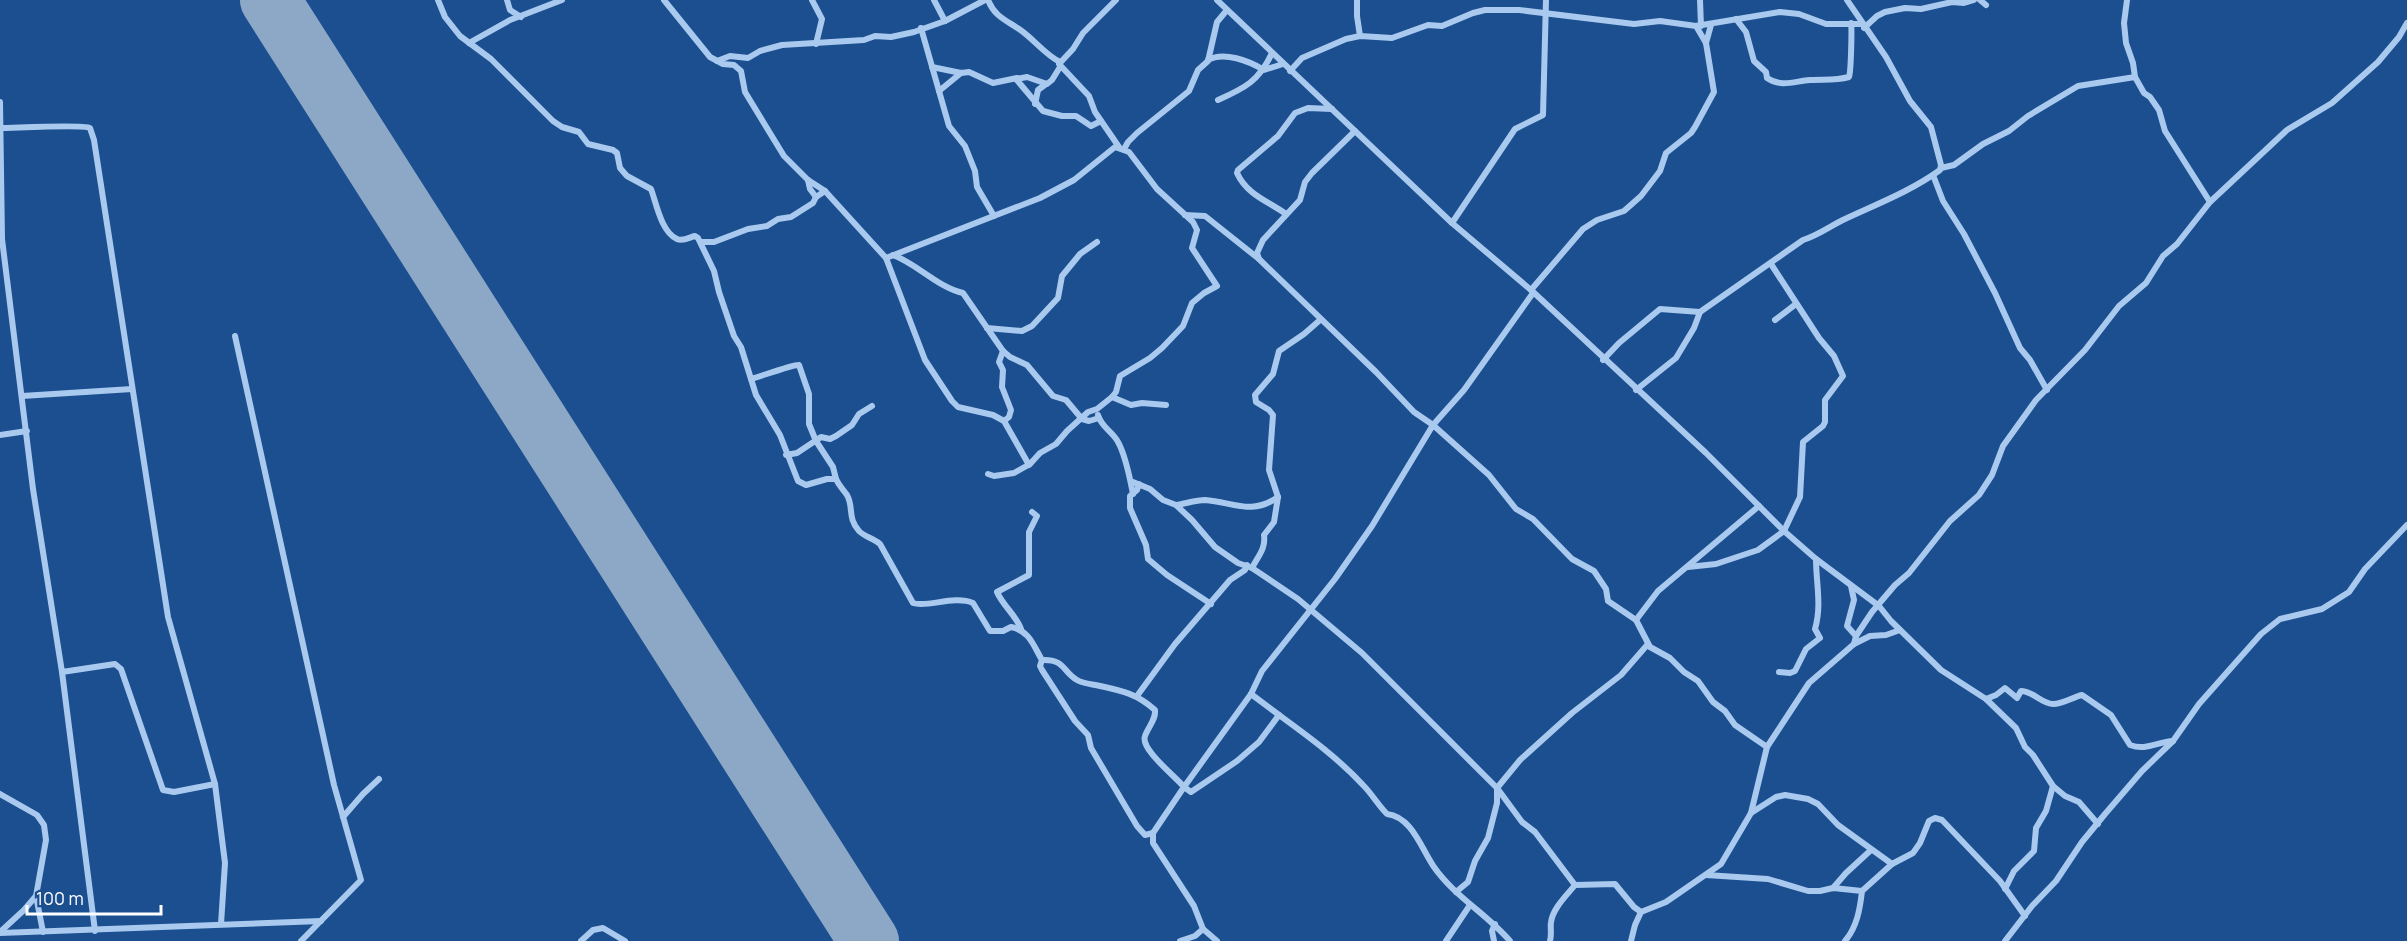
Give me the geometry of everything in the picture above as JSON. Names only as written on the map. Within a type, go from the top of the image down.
[{"type":"street","points":[[438,0],[450,24],[469,43],[491,58],[558,124],[574,129],[588,144],[617,153],[620,168],[627,176],[651,189],[661,220],[675,238],[680,240],[695,236],[701,242],[714,271],[719,292],[734,336],[741,347],[756,395],[780,435],[792,469],[801,484],[836,479]]},
{"type":"street","points":[[507,0],[510,20]]},
{"type":"street","points":[[469,43],[510,20],[562,0]]},
{"type":"street","points":[[664,0],[711,57],[741,71],[745,92],[764,125],[784,156],[808,180],[825,191],[889,256],[917,267],[952,290],[963,293],[1003,351],[1010,357],[1027,364],[1053,396],[1066,400],[1082,419],[1089,421],[1099,418]]},
{"type":"street","points":[[812,0],[822,20],[816,44]]},
{"type":"street","points":[[934,0],[945,21]]},
{"type":"street","points":[[717,61],[730,56],[748,58],[760,51],[782,45],[864,40],[874,36],[891,37],[945,21],[986,0],[1007,23],[1018,28],[1060,64],[1089,96],[1101,121],[1121,148],[1129,152],[1157,189],[1193,222],[1197,231],[1192,248],[1217,286],[1192,303],[1184,326],[1167,343],[1150,358],[1120,376],[1116,392],[1112,397],[1097,409],[1088,412],[1066,431],[1056,444],[1014,473],[994,476],[988,474]]},
{"type":"street","points":[[1035,104],[1038,90],[1052,80],[1060,64],[1083,33],[1116,0]]},
{"type":"street","points":[[1217,0],[1452,222],[1532,292],[1706,453],[1784,531],[1816,559],[1879,606],[1941,670],[1986,699],[2016,728],[2025,747],[2033,755],[2053,786],[2065,796],[2079,802],[2098,824]]},
{"type":"street","points":[[1357,0],[1360,36]]},
{"type":"street","points":[[1452,222],[1515,129],[1543,115],[1546,0]]},
{"type":"street","points":[[1153,843],[1153,833],[1251,694],[1262,671],[1372,526],[1433,425],[1464,390],[1532,292],[1583,229],[1597,220],[1624,211],[1641,196],[1660,171],[1666,153],[1691,133],[1714,93],[1706,43],[1698,26],[1700,0]]},
{"type":"street","points":[[1847,0],[1886,57],[1913,106],[1931,127],[1941,168]]},
{"type":"street","points":[[1290,71],[1302,58],[1346,39],[1360,36],[1392,38],[1428,25],[1442,26],[1485,10],[1546,12],[1611,23],[1634,24],[1660,21],[1698,26],[1780,12],[1799,14],[1826,24],[1851,23],[1863,26],[1885,12],[1905,8],[1921,9],[1974,0]]},
{"type":"street","points":[[1980,0],[1986,5]]},
{"type":"street","points":[[2127,0],[2124,23],[2126,43],[2135,77],[2158,110],[2165,131],[2210,202]]},
{"type":"street","points":[[510,10],[521,17]]},
{"type":"street","points":[[1208,61],[1217,22],[1227,10]]},
{"type":"street","points":[[1736,19],[1746,32],[1754,61],[1766,72],[1767,78],[1792,85],[1810,80],[1832,81],[1849,77],[1853,31],[1851,23]]},
{"type":"street","points":[[1854,644],[1856,636],[1895,585],[1909,573],[1950,521],[1979,495],[1992,475],[2003,446],[2036,400],[2090,345],[2119,306],[2146,283],[2163,256],[2177,244],[2210,202],[2287,130],[2332,103],[2378,62],[2394,44],[2407,23]]},
{"type":"street","points":[[1706,43],[1711,25]]},
{"type":"street","points":[[921,28],[949,126],[965,146],[975,171],[977,187],[994,216]]},
{"type":"street","points":[[1218,100],[1250,84],[1268,66],[1272,53]]},
{"type":"street","points":[[889,256],[1040,198],[1074,180],[1111,149],[1121,148],[1186,95],[1198,70],[1208,61],[1222,55],[1250,63],[1264,70],[1283,64]]},
{"type":"street","points":[[932,67],[961,73],[969,72],[993,83],[1027,77],[1047,84]]},
{"type":"street","points":[[939,91],[961,73]]},
{"type":"street","points":[[1636,390],[1676,358],[1694,328],[1700,312],[1803,240],[1817,236],[1844,220],[1868,211],[1933,175],[1941,168],[1954,165],[1983,144],[2009,131],[2048,103],[2078,86],[2135,77]]},
{"type":"street","points":[[1017,78],[1017,82],[1035,104],[1049,114],[1076,116],[1091,126],[1101,121]]},
{"type":"street","points":[[0,102],[2,239],[34,500],[62,672],[95,931]]},
{"type":"street","points":[[1286,214],[1255,196],[1244,186],[1237,173],[1238,170],[1278,136],[1296,113],[1308,108],[1332,109]]},
{"type":"street","points":[[1,128],[61,128],[81,125],[90,128],[94,140],[168,617],[215,784],[225,863],[221,924]]},
{"type":"street","points":[[1259,259],[1258,250],[1263,240],[1300,200],[1305,182],[1355,131]]},
{"type":"street","points":[[1933,175],[1943,201],[1964,234],[1995,293],[2020,348],[2030,360],[2047,390]]},
{"type":"street","points":[[808,180],[810,189],[816,197]]},
{"type":"street","points":[[701,242],[714,242],[748,229],[767,226],[805,208],[825,191]]},
{"type":"street","points":[[1184,215],[1205,216],[1259,259],[1414,412],[1433,425],[1489,474],[1516,509],[1533,519],[1572,559],[1594,571],[1606,589],[1608,601],[1636,620],[1648,644],[1698,681],[1713,702],[1725,711],[1735,725],[1767,747]]},
{"type":"street","points":[[987,328],[1022,331],[1032,326],[1058,298],[1062,276],[1080,254],[1097,242]]},
{"type":"street","points":[[889,256],[925,360],[952,401],[958,407],[993,414],[1004,421],[1027,462]]},
{"type":"street","points":[[1688,567],[1716,564],[1758,550],[1784,531],[1800,497],[1803,442],[1823,426],[1825,400],[1843,376],[1834,356],[1819,338],[1771,264]]},
{"type":"street","points":[[0,293],[9,293]]},
{"type":"street","points":[[1775,320],[1796,304]]},
{"type":"street","points":[[1604,360],[1660,309],[1700,312]]},
{"type":"street","points":[[1137,696],[1175,644],[1249,567],[1265,545],[1264,535],[1274,522],[1278,497],[1269,470],[1272,415],[1269,410],[1256,402],[1256,395],[1274,374],[1279,351],[1320,320]]},
{"type":"street","points":[[235,336],[343,817],[361,880],[301,941]]},
{"type":"street","points":[[1003,351],[999,362],[1003,370],[1001,384],[1011,410],[1004,421]]},
{"type":"street","points":[[751,380],[781,371],[794,364],[799,365],[809,394],[809,424],[816,441],[834,467],[836,479],[848,497],[852,521],[861,534],[873,538],[880,544],[913,603],[919,605],[938,601],[967,600],[976,604],[990,631],[1004,631],[1011,627],[1021,629],[1029,636],[1042,660],[1042,670],[1075,721],[1088,735],[1091,748],[1137,826],[1153,843],[1194,906],[1203,929],[1217,941]]},
{"type":"street","points":[[22,396],[132,389]]},
{"type":"street","points":[[1112,397],[1131,405],[1142,403],[1166,405]]},
{"type":"street","points":[[786,455],[796,453],[821,437],[830,439],[836,436],[852,425],[859,414],[872,406]]},
{"type":"street","points":[[1097,409],[1099,418],[1118,442],[1128,474],[1136,483],[1150,489],[1163,500],[1176,505],[1215,547],[1249,567],[1310,610],[1387,677],[1497,788],[1522,822],[1535,831],[1575,885]]},
{"type":"street","points":[[0,435],[27,431]]},
{"type":"street","points":[[1136,483],[1133,494],[1130,496],[1130,508],[1146,545],[1148,558],[1167,575],[1211,604]]},
{"type":"street","points":[[1176,505],[1201,500],[1250,508],[1268,505],[1278,497]]},
{"type":"street","points":[[1636,620],[1658,591],[1759,506]]},
{"type":"street","points":[[1021,629],[997,592],[1029,575],[1029,532],[1037,516],[1032,512]]},
{"type":"street","points":[[2005,941],[2056,881],[2075,851],[2142,771],[2173,741],[2199,704],[2261,634],[2280,619],[2322,609],[2349,592],[2366,569],[2407,525]]},
{"type":"street","points":[[1779,672],[1795,671],[1806,649],[1820,638],[1815,629],[1819,615],[1816,559]]},
{"type":"street","points":[[1851,586],[1854,600],[1847,626],[1856,636]]},
{"type":"street","points":[[1631,941],[1641,912],[1666,902],[1721,864],[1751,813],[1767,747],[1809,683],[1854,644],[1870,636],[1886,635],[1900,630]]},
{"type":"street","points":[[1460,893],[1468,882],[1488,838],[1497,803],[1497,788],[1520,760],[1572,713],[1621,675],[1648,644]]},
{"type":"street","points":[[1042,660],[1062,663],[1075,679],[1087,685],[1119,690],[1137,696],[1156,713],[1144,737],[1146,749],[1191,792],[1237,761],[1259,742],[1279,715]]},
{"type":"street","points":[[62,672],[115,664],[121,669],[163,790],[174,792],[215,784]]},
{"type":"street","points":[[1986,699],[2005,688],[2017,698],[2021,691],[2027,691],[2036,698],[2053,704],[2082,695],[2111,715],[2130,745],[2144,748],[2161,742],[2173,741]]},
{"type":"street","points":[[1251,694],[1341,764],[1374,796],[1387,814],[1395,815],[1405,822],[1435,869],[1470,905],[1495,924],[1510,941]]},
{"type":"street","points":[[343,817],[379,779]]},
{"type":"street","points":[[2005,889],[2014,871],[2034,851],[2036,828],[2046,811],[2053,786]]},
{"type":"street","points":[[0,794],[37,815],[44,825],[46,840],[36,896],[43,932]]},
{"type":"street","points":[[1751,813],[1776,797],[1785,795],[1808,799],[1818,804],[1838,825],[1892,864]]},
{"type":"street","points":[[1845,941],[1851,934],[1860,909],[1862,891],[1892,864],[1913,852],[1920,843],[1929,821],[1939,818],[2005,889],[2025,916]]},
{"type":"street","points":[[1145,835],[1153,833]]},
{"type":"street","points":[[1833,888],[1872,850]]},
{"type":"street","points":[[1705,875],[1768,879],[1808,891],[1833,888],[1862,891]]},
{"type":"street","points":[[1575,885],[1615,884],[1641,912]]},
{"type":"street","points":[[1550,941],[1551,921],[1575,885]]},
{"type":"street","points":[[0,932],[36,896]]},
{"type":"street","points":[[1446,941],[1470,905]]},
{"type":"street","points":[[0,932],[95,931],[322,921]]},
{"type":"street","points":[[1494,941],[1492,931],[1495,924]]},
{"type":"street","points":[[581,941],[593,930],[603,928],[625,941]]},
{"type":"street","points":[[1180,941],[1195,936],[1203,929]]},
{"type":"runway","points":[[270,0],[869,941]]}]
